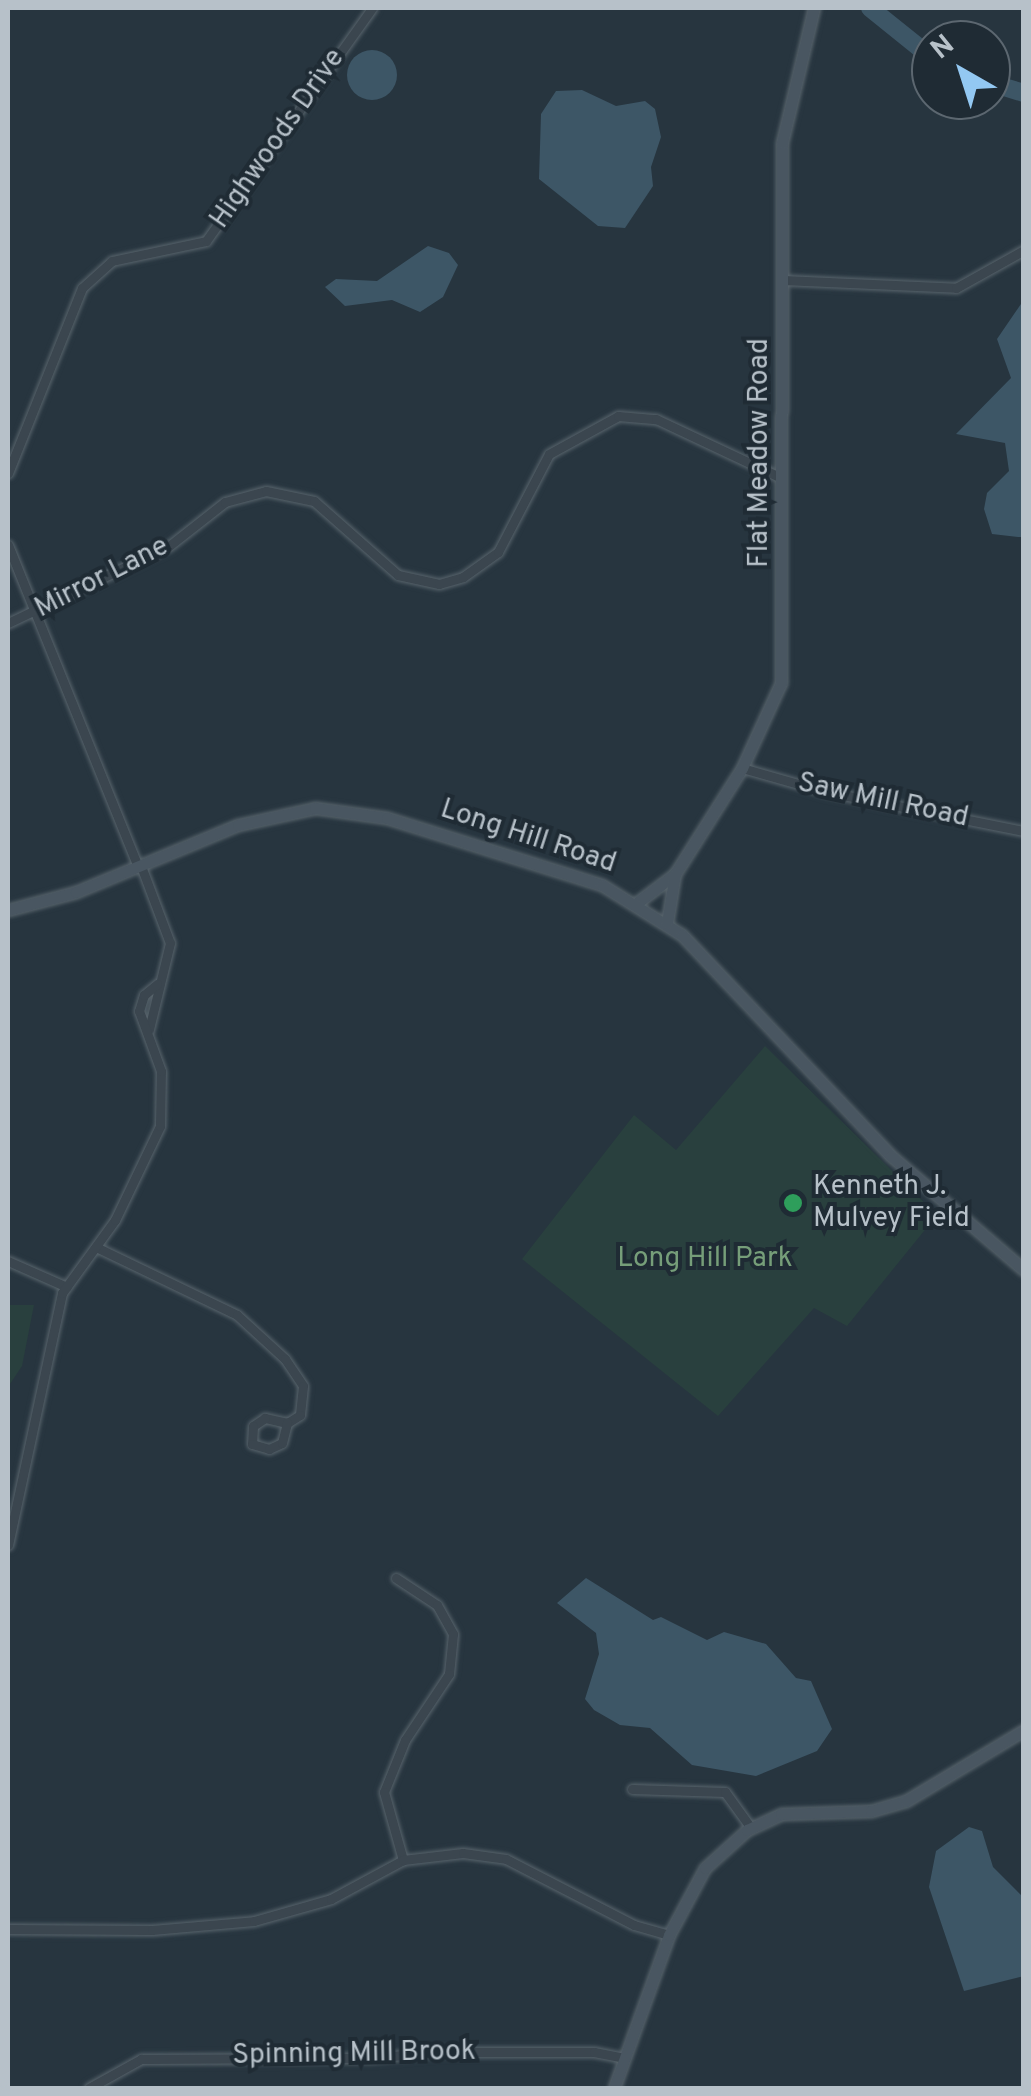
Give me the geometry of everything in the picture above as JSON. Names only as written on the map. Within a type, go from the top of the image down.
[{"type":"street","name":"Highwoods Drive","points":[[8,473],[82,288],[112,262],[206,241],[372,8]]},
{"type":"street","name":"Flat Meadow Road","points":[[638,902],[675,874],[742,768],[780,683],[786,575],[779,476],[782,143],[814,8]]},
{"type":"street","points":[[783,280],[956,288],[1024,250]]},
{"type":"street","name":"Mirror Lane","points":[[8,623],[34,615],[169,546],[225,502],[266,491],[314,502],[398,575],[439,584],[463,577],[486,567],[498,552],[549,454],[618,416],[656,418],[779,476]]},
{"type":"street","points":[[8,546],[170,943],[149,1029],[161,1071],[160,1126],[98,1248],[67,1287],[8,1545]]},
{"type":"street","name":"Saw Mill Road","points":[[742,768],[1024,831]]},
{"type":"street","name":"Long Hill Road","points":[[8,910],[140,866],[265,816],[336,808],[387,818],[638,902],[666,923],[891,1156],[1024,1270]]},
{"type":"street","name":"Flat Meadow Road","points":[[666,923],[675,874]]},
{"type":"street","points":[[98,1248],[236,1315],[285,1360],[303,1386],[300,1415],[287,1423]]},
{"type":"street","points":[[8,1260],[67,1287]]},
{"type":"street","points":[[396,1578],[438,1605],[453,1634],[448,1674],[404,1740],[384,1792],[403,1860]]},
{"type":"street","points":[[614,2088],[669,1934],[705,1868],[752,1828],[782,1814],[871,1811],[906,1801],[1024,1730]]},
{"type":"street","points":[[632,1788],[725,1792],[752,1828]]},
{"type":"street","points":[[8,1929],[152,1930],[254,1920],[331,1899],[403,1860],[464,1854],[506,1860],[634,1925],[669,1934]]},
{"type":"street","name":"Spinning Mill Brook","points":[[89,2088],[141,2059],[369,2058],[438,2052],[594,2052],[625,2058]]},
{"type":"green space","name":"Long Hill Park","points":[[765,1046],[937,1215],[847,1326],[814,1308],[718,1416],[522,1259],[634,1115],[676,1150]]},
{"type":"green space","points":[[8,1305],[34,1305],[22,1366],[8,1387]]},
{"type":"water","points":[[372,50],[390,57],[397,75],[390,93],[372,100],[354,93],[347,75],[354,57]]},
{"type":"water","points":[[582,90],[616,106],[645,101],[655,109],[661,137],[651,167],[653,186],[625,228],[598,226],[539,179],[541,114],[556,91]]},
{"type":"water","points":[[428,246],[449,253],[458,265],[443,297],[420,312],[392,300],[345,306],[325,287],[336,279],[377,281]]},
{"type":"water","points":[[1023,301],[1024,537],[1018,537],[992,534],[984,509],[987,493],[1009,471],[1005,443],[956,434],[1011,378],[997,339]]},
{"type":"water","points":[[586,1578],[653,1620],[661,1617],[707,1640],[724,1632],[766,1644],[796,1678],[811,1681],[832,1729],[817,1751],[756,1776],[692,1765],[650,1728],[620,1725],[594,1710],[585,1699],[599,1654],[596,1633],[557,1603]]},
{"type":"water","points":[[969,1827],[982,1831],[993,1867],[1023,1897],[1024,1976],[964,1991],[929,1887],[936,1851]]},
{"type":"waterway","points":[[870,8],[911,41]]},
{"type":"waterway","points":[[1011,89],[1024,93]]},
{"type":"place","name":"Kenneth J. Mulvey Field","points":[[793,1203]]}]
